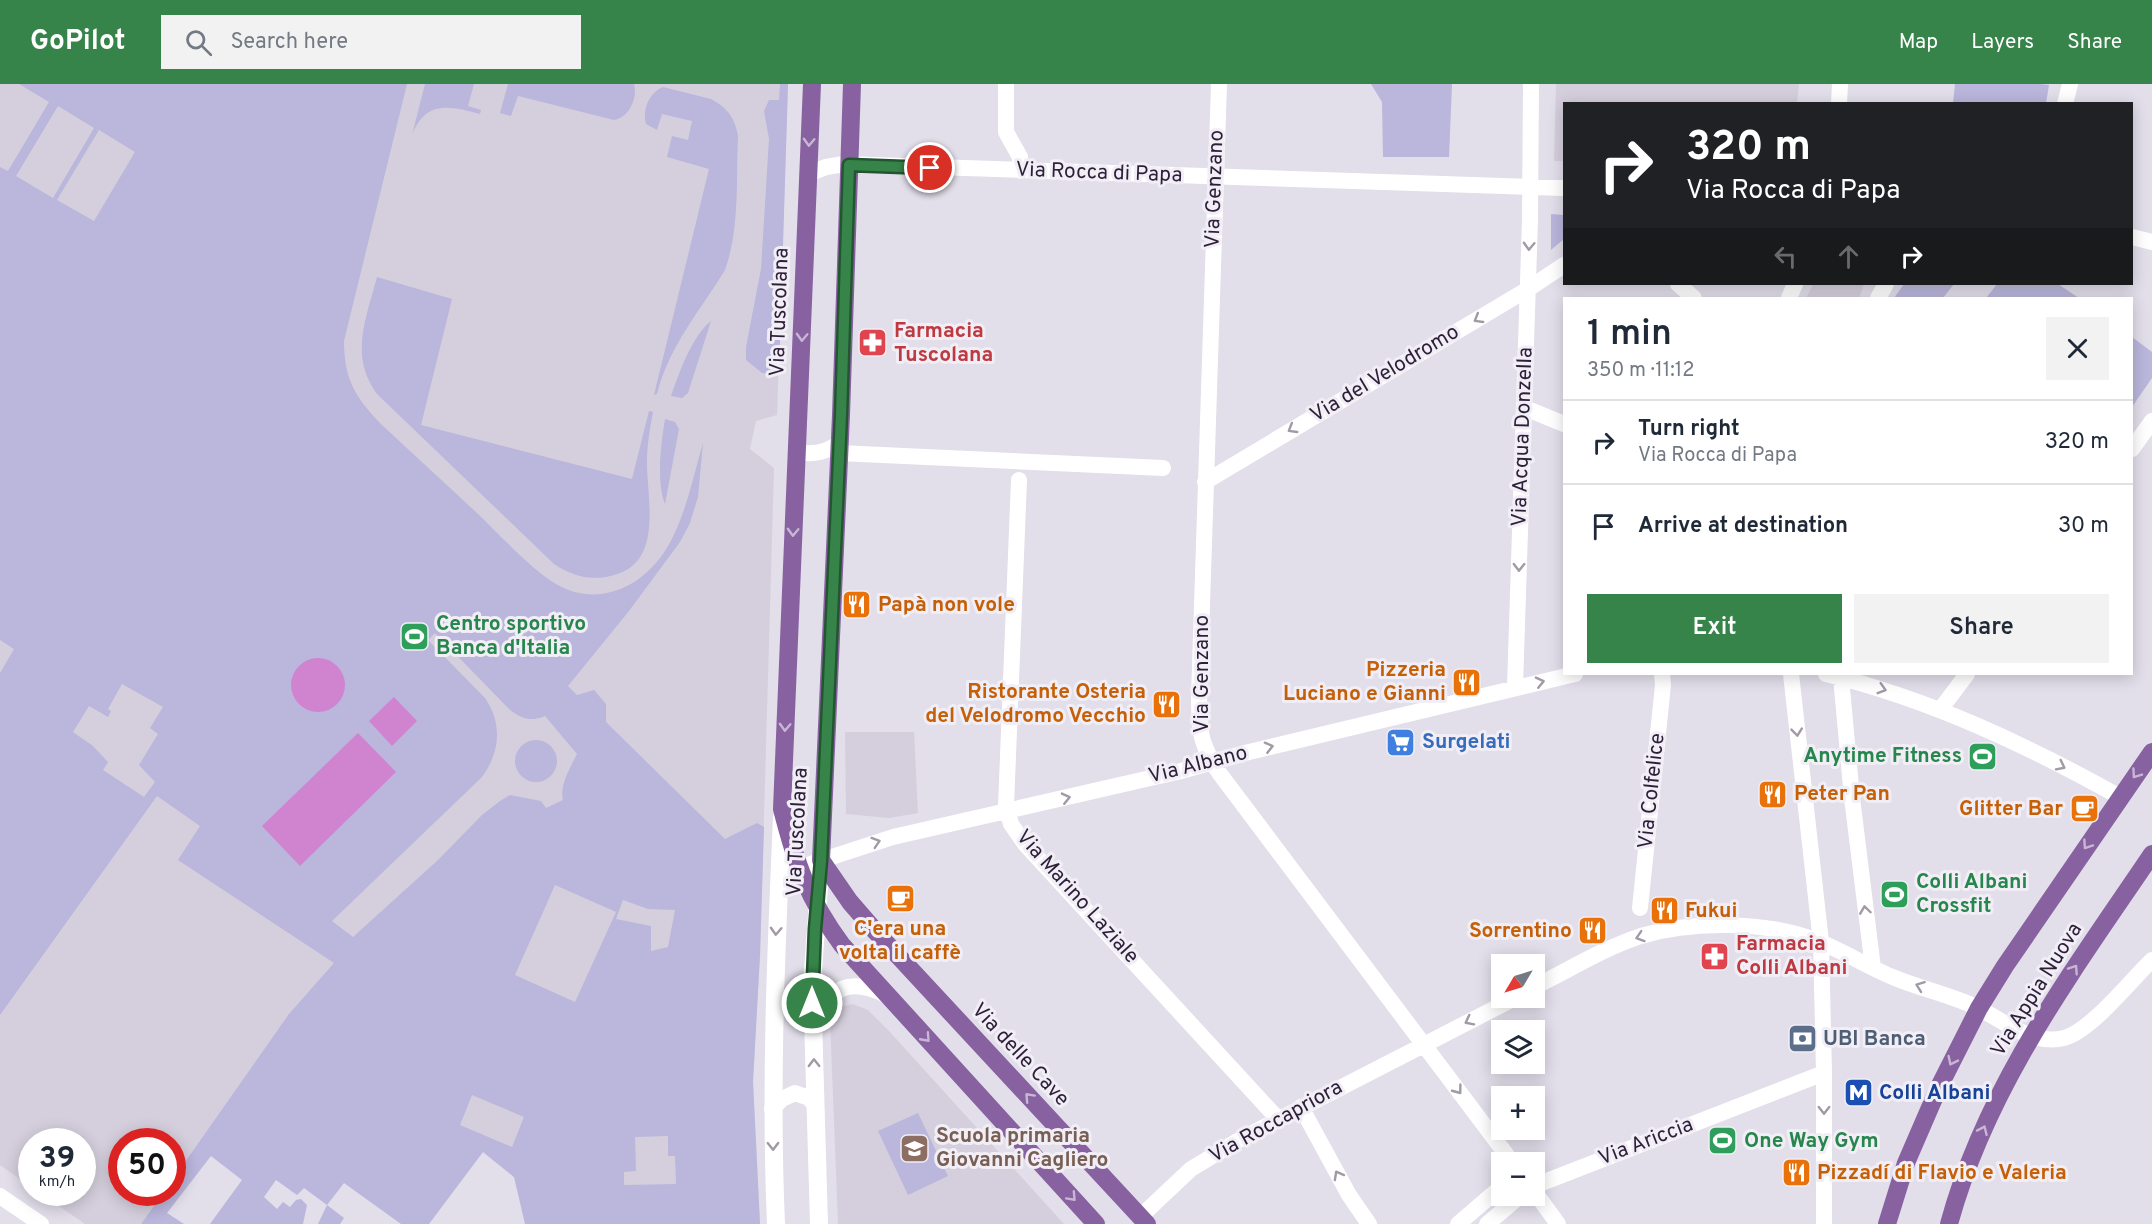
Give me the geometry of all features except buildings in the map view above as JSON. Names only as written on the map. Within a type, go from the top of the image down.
[{"type":"main road","name":"Via Tuscolana","points":[[776,1224],[772,1108],[775,963],[812,84]]},
{"type":"main road","name":"Via Tuscolana","points":[[819,1224],[812,978],[821,861],[852,84]]},
{"type":"main road","name":"Via Appia Nuova","points":[[1887,1224],[1910,1153],[1938,1089],[1978,1008],[2152,752]]},
{"type":"main road","points":[[782,809],[798,868],[816,908],[850,956],[1096,1224]]},
{"type":"main road","name":"Via Appia Nuova","points":[[1949,1224],[1973,1152],[2031,1036],[2050,1002],[2152,854]]},
{"type":"main road","name":"Via delle Cave","points":[[821,861],[850,902],[885,942],[1140,1222]]},
{"type":"street","points":[[1006,84],[1006,132],[1020,157],[1021,171]]},
{"type":"street","name":"Via Genzano","points":[[1219,84],[1199,720],[1203,745],[1212,762],[1504,1152]]},
{"type":"street","name":"Via Acqua Donzella","points":[[1515,687],[1531,188],[1530,84]]},
{"type":"street","points":[[1839,102],[1840,84]]},
{"type":"street","points":[[2066,102],[2070,84]]},
{"type":"street","points":[[808,174],[832,165],[849,165]]},
{"type":"street","name":"Via Rocca di Papa","points":[[849,165],[1563,188]]},
{"type":"street","points":[[2133,237],[2152,242]]},
{"type":"street","name":"Via del Velodromo","points":[[1205,482],[1528,289],[1563,266]]},
{"type":"street","points":[[1678,285],[1693,297]]},
{"type":"street","points":[[1525,408],[1563,424]]},
{"type":"street","points":[[2133,448],[2152,421]]},
{"type":"street","points":[[796,452],[818,453],[831,448],[839,448],[1163,468]]},
{"type":"street","name":"Via Marino Laziale","points":[[1019,480],[1006,812],[1013,828],[1025,844],[1278,1119]]},
{"type":"street","name":"Via Albano","points":[[798,868],[893,837],[1006,812],[1570,675]]},
{"type":"street","name":"Via Colfelice","points":[[1640,908],[1663,685],[1662,675]]},
{"type":"street","points":[[1791,675],[1821,942],[1824,1224]]},
{"type":"street","points":[[1873,968],[1852,798],[1833,675],[1892,692],[1940,710],[2042,757],[2120,797]]},
{"type":"street","points":[[1940,710],[1966,675]]},
{"type":"street","points":[[1545,982],[1622,944],[1650,934],[1679,928],[1727,926],[1762,928],[1797,934],[1821,942],[1895,978],[1978,1008],[2031,1036],[2055,1039],[2076,1033],[2087,1025],[2152,960]]},
{"type":"street","points":[[813,1022],[825,1000],[836,991],[857,986],[886,995]]},
{"type":"street","name":"Via Roccapriora","points":[[1140,1222],[1191,1169],[1239,1140],[1495,1008]]},
{"type":"street","name":"Via Ariccia","points":[[1545,1182],[1824,1073]]},
{"type":"street","points":[[772,1108],[782,1099],[795,1093],[809,1098],[815,1105]]},
{"type":"street","points":[[1301,1107],[1349,1195],[1369,1224]]},
{"type":"street","points":[[1458,1224],[1491,1196]]},
{"type":"street","points":[[1,1199],[40,1224]]},
{"type":"street","points":[[1487,1224],[1508,1206]]},
{"type":"street","points":[[1545,1206],[1558,1224]]},
{"type":"shaded area","points":[[0,84],[788,84],[777,415],[756,421],[750,449],[774,468],[760,955],[753,1082],[760,1224],[514,1177],[483,1152],[289,1015],[186,1161],[186,1128],[108,1128],[108,1206],[154,1206],[141,1224],[85,1224],[59,1206],[96,1206],[96,1128],[18,1128],[18,1178],[0,1165]]},
{"type":"shaded area","points":[[19,84],[407,84],[344,341],[349,377],[364,405],[381,424],[547,578],[572,591],[588,594],[604,594],[620,589],[634,582],[658,560],[680,522],[703,443],[698,497],[690,523],[680,542],[629,611],[568,686],[577,695],[594,690],[606,704],[606,722],[725,839],[757,823],[764,827],[753,1082],[760,1224],[525,1224],[514,1177],[483,1152],[429,1224],[401,1224],[344,1183],[327,1205],[304,1188],[297,1195],[276,1180],[264,1197],[277,1209],[283,1202],[290,1207],[296,1200],[301,1199],[307,1205],[303,1224],[210,1224],[242,1180],[211,1156],[186,1188],[186,1161],[289,1014],[334,963],[178,860],[200,826],[157,796],[0,1015],[0,673],[14,649],[0,640],[0,167],[8,171],[49,102]],"holes":[[[58,106],[94,128],[53,198],[16,176]],[[99,130],[135,152],[94,221],[57,200]],[[435,633],[510,710],[519,716],[527,719],[545,716],[577,754],[564,782],[563,800],[546,808],[541,801],[510,795],[500,801],[482,815],[438,860],[353,937],[332,921],[481,778],[495,749],[497,728],[495,718],[485,698],[428,640]],[[122,684],[163,707],[150,728],[158,734],[139,765],[155,782],[144,797],[103,770],[108,762],[93,746],[73,732],[89,706],[108,717],[111,711],[108,709]],[[555,885],[616,912],[575,1002],[515,975]],[[623,900],[648,909],[675,910],[668,947],[651,951],[651,926],[616,919]],[[472,1095],[524,1117],[512,1147],[460,1125]],[[668,1136],[668,1156],[675,1156],[676,1184],[624,1185],[624,1172],[636,1171],[635,1137]]]},
{"type":"shaded area","points":[[425,84],[474,84],[468,106],[481,110],[480,114],[440,108],[424,116],[412,135]]},
{"type":"shaded area","points":[[508,84],[634,84],[635,95],[624,116],[614,120],[518,96],[511,116],[500,113]]},
{"type":"shaded area","points":[[780,84],[788,84],[779,374],[762,373],[746,360],[746,347],[761,269],[769,139],[764,111],[769,100],[779,100]]},
{"type":"shaded area","points":[[1371,84],[1452,84],[1449,157],[1383,157],[1382,102]]},
{"type":"shaded area","points":[[1556,84],[1799,84],[1797,102],[1563,102],[1563,161],[1554,161]]},
{"type":"shaded area","points":[[1955,84],[2049,85],[2046,102],[1953,102]]},
{"type":"shaded area","points":[[663,87],[711,99],[729,114],[738,136],[737,187],[733,238],[725,270],[677,344],[657,394],[654,395],[709,169],[667,157],[672,136],[688,140],[692,121],[662,114],[657,130],[646,124],[645,113],[650,97]]},
{"type":"shaded area","points":[[1551,214],[1563,215],[1563,240],[1551,250]]},
{"type":"shaded area","points":[[377,277],[452,299],[421,425],[632,479],[649,411],[653,412],[647,456],[649,532],[645,547],[637,561],[625,571],[599,578],[579,576],[554,564],[377,394],[364,366],[362,337]]},
{"type":"shaded area","points":[[1812,285],[1864,285],[1859,297],[1806,297]]},
{"type":"shaded area","points":[[1903,285],[1953,285],[1944,297],[1895,297]]},
{"type":"shaded area","points":[[1996,285],[2060,285],[2078,297],[1987,297]]},
{"type":"shaded area","points":[[711,321],[688,393],[682,398],[671,396],[692,345]]},
{"type":"shaded area","points":[[2133,338],[2152,352],[2152,378],[2133,406]]},
{"type":"shaded area","points":[[665,419],[675,422],[679,429],[665,504],[660,473]]},
{"type":"shaded area","points":[[318,658],[328,660],[337,666],[343,675],[345,685],[343,695],[337,704],[328,710],[318,712],[308,710],[299,704],[293,695],[291,685],[293,675],[299,666],[308,660]]},
{"type":"shaded area","points":[[394,697],[417,721],[392,746],[369,721]]},
{"type":"shaded area","points":[[845,732],[914,732],[918,813],[889,818],[846,814]]},
{"type":"shaded area","points":[[358,733],[396,772],[300,866],[262,826]]},
{"type":"shaded area","points":[[536,740],[551,746],[557,761],[551,776],[536,782],[521,776],[515,761],[521,746]]},
{"type":"shaded area","name":"Scuola primaria Giovanni Cagliero","points":[[853,1004],[868,1010],[890,1032],[1064,1224],[838,1224],[830,1020],[840,1007]]},
{"type":"shaded area","points":[[918,1113],[948,1176],[908,1195],[878,1131]]},
{"type":"shaded area","points":[[327,1205],[344,1218],[340,1224],[318,1224]]},
{"type":"shaded area","points":[[154,1206],[172,1206],[167,1213],[184,1224],[141,1224]]},
{"type":"place","name":"Farmacia Tuscolana","points":[[873,343]]},
{"type":"place","name":"Papà non vole","points":[[857,605]]},
{"type":"place","name":"Centro sportivo Banca d'Italia","points":[[415,636]]},
{"type":"place","name":"Pizzeria Luciano e Gianni","points":[[1467,682]]},
{"type":"place","name":"Ristorante Osteria del Velodromo Vecchio","points":[[1167,704]]},
{"type":"place","name":"Surgelati","points":[[1401,742]]},
{"type":"place","name":"Anytime Fitness","points":[[1983,756]]},
{"type":"place","name":"Peter Pan","points":[[1773,794]]},
{"type":"place","name":"Glitter Bar","points":[[2084,809]]},
{"type":"place","name":"Colli Albani Crossfit","points":[[1895,894]]},
{"type":"place","name":"C'era una volta il caffè","points":[[900,898]]},
{"type":"place","name":"Fukui","points":[[1664,911]]},
{"type":"place","name":"Sorrentino","points":[[1593,931]]},
{"type":"place","name":"Farmacia Colli Albani","points":[[1715,956]]},
{"type":"place","name":"UBI Banca","points":[[1802,1039]]},
{"type":"place","name":"Colli Albani","points":[[1858,1093]]},
{"type":"place","name":"One Way Gym","points":[[1723,1141]]},
{"type":"place","name":"Scuola primaria Giovanni Cagliero","points":[[915,1148]]},
{"type":"place","name":"Pizzadí di Flavio e Valeria","points":[[1796,1173]]},
{"type":"route","points":[[812,1003],[816,908],[821,861],[841,415],[849,165],[930,168]]}]
